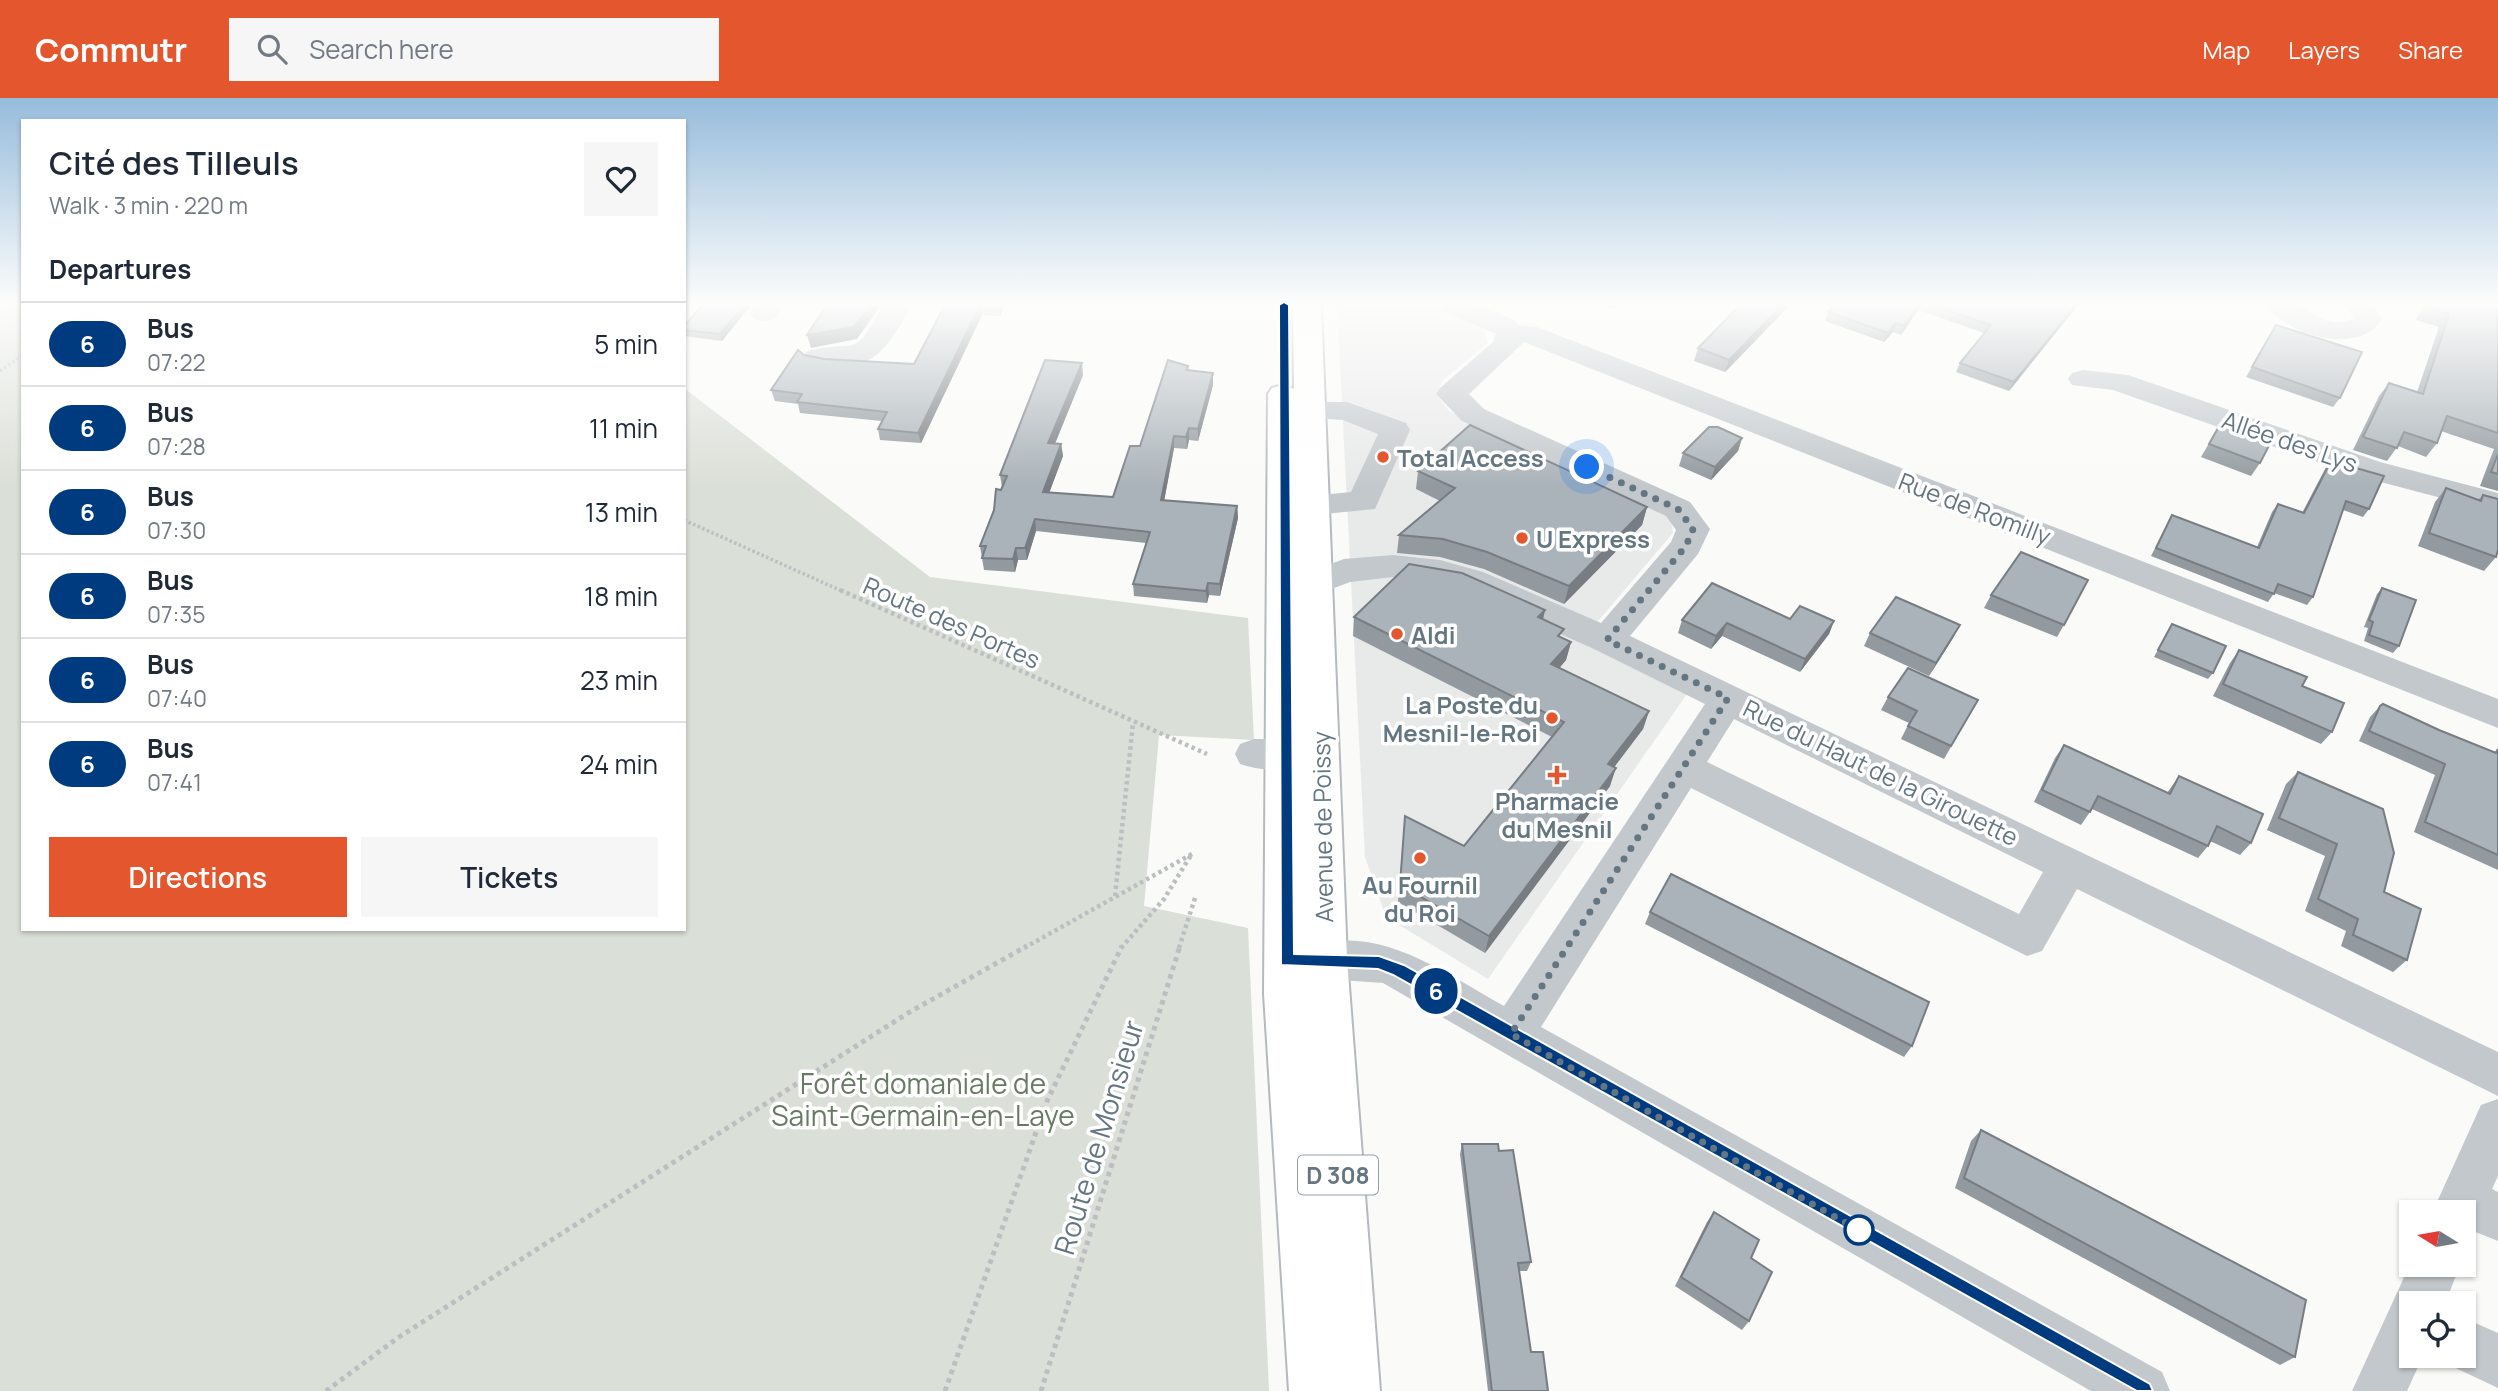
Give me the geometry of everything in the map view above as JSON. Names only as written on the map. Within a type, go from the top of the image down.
[{"type":"main road","name":"Avenue de Poissy","points":[[1288,365],[1301,583],[1316,1391]]},
{"type":"main road","name":"Avenue de Poissy","points":[[1297,506],[1309,411],[1308,365]]},
{"type":"main road","name":"Avenue de Poissy","points":[[1301,583],[1270,754],[1306,960],[1353,1391]]},
{"type":"street","points":[[1484,365],[1451,394],[1473,415],[1678,509],[1693,529],[1686,546],[1607,640]]},
{"type":"street","name":"Rue de Romilly","points":[[1609,365],[2498,714]]},
{"type":"street","name":"Allée des Lys","points":[[2083,379],[2117,381],[2369,469],[2498,503]]},
{"type":"street","points":[[1297,506],[1363,502],[1395,429],[1347,411],[1309,411]]},
{"type":"street","name":"Rue du Haut de la Girouette","points":[[1301,583],[1344,570],[1393,566],[1440,572],[1471,580],[1607,640],[1728,698],[2498,1075]]},
{"type":"street","points":[[1511,1034],[1728,698]]},
{"type":"street","points":[[1683,767],[2027,938],[2069,864]]},
{"type":"street","points":[[1306,960],[1379,962],[2143,1391]]},
{"type":"street","points":[[2475,1200],[2498,1121]]},
{"type":"street","points":[[2379,1391],[2399,1349]]},
{"type":"street","points":[[2476,1350],[2498,1361]]},
{"type":"path","name":"Route des Portes","points":[[686,521],[1207,754]]},
{"type":"path","points":[[1115,897],[1133,723]]},
{"type":"path","points":[[326,1391],[399,1337],[908,1013],[1192,854],[1164,899],[1119,950],[1047,1101],[945,1391]]},
{"type":"path","name":"Route de Monsieur","points":[[1041,1391],[1196,895]]},
{"type":"shaded area","points":[[1340,365],[1461,365],[1442,381],[1437,395],[1449,411],[1671,516],[1673,533],[1582,640],[1687,694],[1488,979],[1386,917],[1365,857]]},
{"type":"green space","name":"Forêt domaniale de Saint-Germain-en-Laye","points":[[0,365],[21,365],[21,931],[686,931],[686,390],[930,577],[1248,618],[1254,740],[1159,735],[1144,906],[1248,928],[1269,1391],[0,1391]]},
{"type":"building","points":[[788,365],[951,365],[918,433],[878,429],[887,412],[797,402],[802,394],[771,390]]},
{"type":"building","points":[[1043,365],[1081,365],[1048,443],[1061,444],[1043,492],[1113,497],[1130,446],[1140,446],[1166,365],[1186,365],[1187,370],[1213,373],[1198,429],[1189,428],[1186,437],[1174,436],[1161,500],[1237,506],[1220,584],[1208,583],[1206,591],[1133,584],[1150,532],[1035,519],[1025,548],[1016,548],[1013,559],[982,558],[986,546],[980,546],[994,510],[996,489],[1001,490],[1007,476],[1000,475]]},
{"type":"building","points":[[1967,365],[2027,365],[2014,382]]},
{"type":"building","points":[[2253,365],[2356,365],[2340,398]]},
{"type":"building","points":[[2432,365],[2498,365],[2498,433],[2447,416],[2437,443],[2404,432],[2397,448],[2363,437],[2389,383],[2423,394]]},
{"type":"building","points":[[2222,421],[2233,421],[2274,436],[2260,463],[2209,444]]},
{"type":"building","name":"U Express","points":[[1470,425],[1647,507],[1569,586],[1487,552],[1443,539],[1399,535],[1455,488],[1418,471]]},
{"type":"building","points":[[1709,427],[1718,427],[1742,438],[1715,467],[1683,453]]},
{"type":"building","points":[[2498,454],[2498,474],[2491,472]]},
{"type":"building","points":[[2331,461],[2384,476],[2369,509],[2346,501],[2313,597],[2278,584],[2274,594],[2156,548],[2172,515],[2259,548],[2278,504],[2304,513]]},
{"type":"building","points":[[2446,488],[2481,501],[2483,495],[2498,499],[2496,557],[2429,533]]},
{"type":"building","points":[[2021,552],[2088,580],[2064,625],[1991,595]]},
{"type":"building","points":[[1409,564],[1462,573],[1545,610],[1538,617],[1564,629],[1558,636],[1571,642],[1551,664],[1649,711],[1608,764],[1616,768],[1489,936],[1400,885],[1405,816],[1464,846],[1564,722],[1354,617]]},
{"type":"building","points":[[1712,583],[1790,619],[1800,606],[1834,621],[1805,659],[1727,623],[1716,636],[1682,620]]},
{"type":"building","points":[[2382,588],[2416,600],[2399,646],[2369,635],[2373,622],[2369,620]]},
{"type":"building","points":[[1896,597],[1960,625],[1936,663],[1870,633]]},
{"type":"building","points":[[2172,624],[2226,646],[2213,673],[2158,650]]},
{"type":"building","points":[[2239,650],[2307,677],[2302,686],[2344,703],[2332,732],[2223,684]]},
{"type":"building","points":[[1908,668],[1978,700],[1951,746],[1908,726],[1917,711],[1888,697]]},
{"type":"building","points":[[2383,704],[2496,753],[2498,749],[2498,855],[2425,822],[2445,764],[2369,731]]},
{"type":"building","points":[[2064,745],[2170,794],[2179,776],[2263,814],[2251,843],[2217,826],[2208,846],[2098,796],[2090,812],[2042,790]]},
{"type":"building","points":[[2298,772],[2383,809],[2394,853],[2384,892],[2421,909],[2407,960],[2353,935],[2358,919],[2318,899],[2337,844],[2279,818]]},
{"type":"building","points":[[1671,874],[1929,1002],[1912,1046],[1650,912]]},
{"type":"building","points":[[1981,1130],[2306,1300],[2295,1357],[1964,1178]]},
{"type":"building","points":[[1462,1144],[1498,1144],[1499,1151],[1513,1150],[1531,1262],[1518,1263],[1531,1352],[1543,1352],[1548,1391],[1492,1391]]},
{"type":"building","points":[[1714,1212],[1759,1240],[1751,1258],[1772,1272],[1749,1321],[1681,1277]]},
{"type":"bus line","name":"6","points":[[1284,365],[1286,960],[1379,962],[1399,970],[2143,1391]]},
{"type":"place","name":"Total Access","points":[[1383,457]]},
{"type":"place","name":"U Express","points":[[1522,538]]},
{"type":"place","name":"Aldi","points":[[1397,634]]},
{"type":"place","name":"La Poste du Mesnil-le-Roi","points":[[1552,718]]},
{"type":"place","name":"Pharmacie du Mesnil","points":[[1557,775]]},
{"type":"place","name":"Au Fournil du Roi","points":[[1420,858]]},
{"type":"route","points":[[1587,467],[1678,509],[1693,529],[1686,546],[1607,640],[1728,698],[1511,1034],[1862,1232],[1859,1230]]}]
